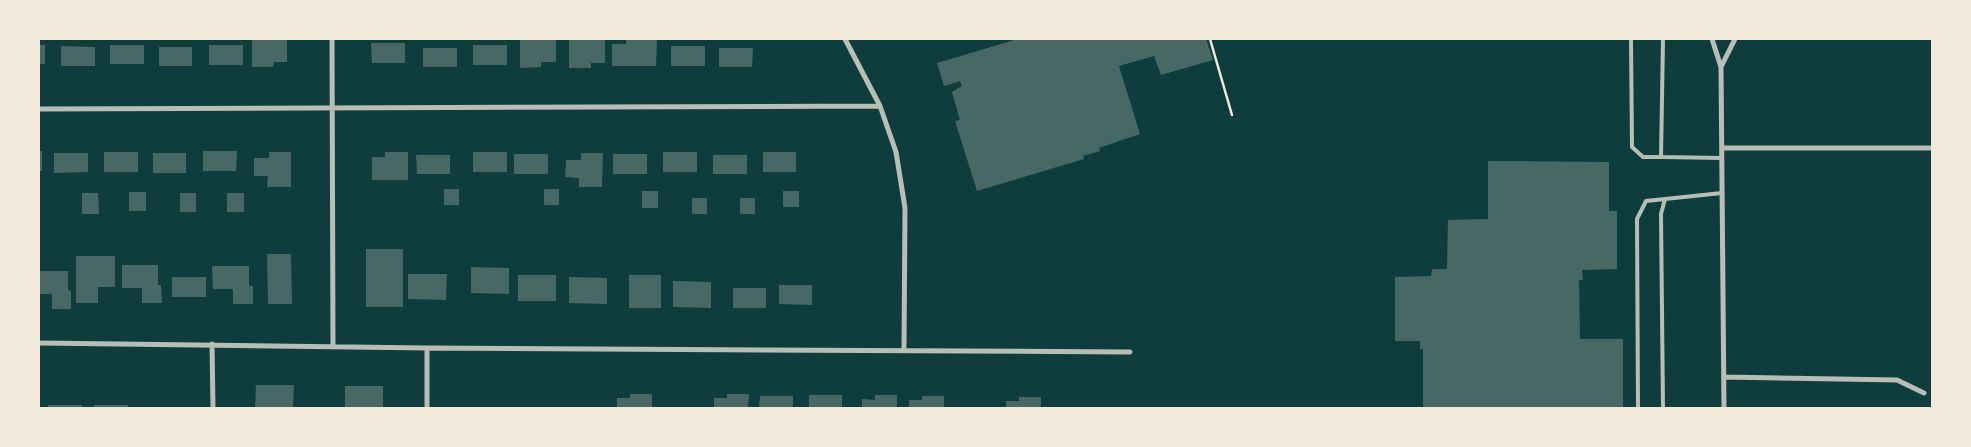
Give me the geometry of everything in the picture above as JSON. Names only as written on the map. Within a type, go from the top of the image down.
[{"type":"street","points":[[332,39],[333,347]]},
{"type":"street","points":[[845,39],[880,106],[896,152],[905,208],[904,349]]},
{"type":"street","points":[[1712,39],[1721,67],[1724,408]]},
{"type":"street","points":[[1721,67],[1735,39]]},
{"type":"street","points":[[39,109],[880,106]]},
{"type":"street","points":[[1722,148],[1932,148]]},
{"type":"street","points":[[39,343],[427,348],[904,349],[1130,352]]},
{"type":"street","points":[[212,344],[213,408]]},
{"type":"street","points":[[427,348],[427,408]]},
{"type":"street","points":[[1724,377],[1897,380],[1924,392]]},
{"type":"lane","points":[[1631,39],[1632,147],[1643,157],[1722,158]]},
{"type":"lane","points":[[1661,157],[1663,39]]},
{"type":"lane","points":[[1638,408],[1637,219],[1646,201],[1722,193]]},
{"type":"lane","points":[[1662,408],[1661,214],[1664,199]]},
{"type":"path","points":[[1210,39],[1232,116]]},
{"type":"building","points":[[252,39],[287,39],[287,62],[274,62],[273,67],[252,67]]},
{"type":"building","points":[[556,39],[556,62],[541,62],[541,67],[520,68],[520,40]]},
{"type":"building","points":[[569,39],[605,40],[605,63],[591,63],[591,68],[569,68]]},
{"type":"building","points":[[626,39],[657,39],[656,66],[612,66],[612,44],[626,44]]},
{"type":"building","points":[[1018,39],[1206,39],[1213,60],[1161,75],[1154,56],[1119,66],[1140,134],[1099,148],[1100,151],[1083,156],[1084,159],[977,191],[955,121],[960,120],[952,92],[962,86],[960,81],[944,86],[937,63]]},
{"type":"building","points":[[371,43],[405,43],[405,63],[372,63]]},
{"type":"building","points":[[39,45],[45,45],[45,64],[39,64]]},
{"type":"building","points":[[110,45],[144,45],[144,64],[110,64]]},
{"type":"building","points":[[209,45],[243,45],[243,65],[209,65]]},
{"type":"building","points":[[473,45],[507,45],[507,65],[473,65]]},
{"type":"building","points":[[61,46],[95,47],[95,66],[61,66]]},
{"type":"building","points":[[671,46],[705,46],[705,66],[671,66]]},
{"type":"building","points":[[159,47],[192,47],[192,66],[159,66]]},
{"type":"building","points":[[423,48],[457,48],[457,67],[423,67]]},
{"type":"building","points":[[719,48],[753,48],[752,67],[719,67]]},
{"type":"building","points":[[39,151],[42,151],[42,171],[39,171]]},
{"type":"building","points":[[203,151],[237,151],[236,171],[203,171]]},
{"type":"building","points":[[104,152],[138,152],[138,172],[104,172]]},
{"type":"building","points":[[269,152],[291,152],[291,187],[267,187],[268,176],[254,176],[254,158],[269,158]]},
{"type":"building","points":[[385,152],[408,152],[408,180],[372,180],[372,157],[385,157]]},
{"type":"building","points":[[473,152],[507,152],[507,172],[473,172]]},
{"type":"building","points":[[663,152],[697,152],[697,172],[663,172]]},
{"type":"building","points":[[763,152],[796,152],[796,172],[763,172]]},
{"type":"building","points":[[54,153],[88,153],[88,172],[54,173]]},
{"type":"building","points":[[153,153],[186,153],[186,173],[153,173]]},
{"type":"building","points":[[581,153],[603,153],[602,187],[579,187],[579,178],[565,177],[566,160],[581,160]]},
{"type":"building","points":[[514,154],[548,154],[548,174],[514,174]]},
{"type":"building","points":[[613,154],[647,154],[647,174],[613,174]]},
{"type":"building","points":[[416,155],[450,155],[450,174],[417,174]]},
{"type":"building","points":[[713,155],[747,155],[747,174],[713,174]]},
{"type":"building","points":[[1488,161],[1609,162],[1609,211],[1617,211],[1617,269],[1582,270],[1583,280],[1579,280],[1580,339],[1623,339],[1623,408],[1423,408],[1423,349],[1420,349],[1420,341],[1395,341],[1395,277],[1431,276],[1432,269],[1447,269],[1448,220],[1488,219]]},
{"type":"building","points":[[444,189],[459,189],[459,205],[444,205]]},
{"type":"building","points":[[544,189],[559,189],[559,205],[544,205]]},
{"type":"building","points":[[642,191],[658,191],[658,208],[642,208]]},
{"type":"building","points":[[783,191],[799,191],[799,207],[783,207]]},
{"type":"building","points":[[129,192],[146,192],[146,211],[129,211]]},
{"type":"building","points":[[82,193],[98,193],[99,214],[82,214]]},
{"type":"building","points":[[180,193],[196,193],[196,212],[180,212]]},
{"type":"building","points":[[227,193],[244,193],[244,212],[227,212]]},
{"type":"building","points":[[692,198],[707,198],[707,214],[692,214]]},
{"type":"building","points":[[740,198],[755,198],[755,214],[740,214]]},
{"type":"building","points":[[366,249],[403,249],[403,307],[366,307]]},
{"type":"building","points":[[267,254],[291,254],[292,304],[268,304]]},
{"type":"building","points":[[76,256],[115,256],[115,287],[98,287],[98,303],[76,303]]},
{"type":"building","points":[[122,265],[158,265],[158,285],[161,285],[162,303],[142,303],[142,288],[122,288]]},
{"type":"building","points":[[212,266],[249,266],[249,286],[253,286],[253,304],[233,304],[233,289],[213,289]]},
{"type":"building","points":[[471,267],[509,268],[509,294],[471,293]]},
{"type":"building","points":[[39,271],[68,271],[71,309],[52,309],[52,294],[39,294]]},
{"type":"building","points":[[408,274],[447,274],[446,300],[408,299]]},
{"type":"building","points":[[518,275],[556,275],[556,301],[518,301]]},
{"type":"building","points":[[629,275],[661,275],[661,308],[629,308]]},
{"type":"building","points":[[172,277],[206,277],[206,297],[172,297]]},
{"type":"building","points":[[569,277],[607,278],[607,304],[569,303]]},
{"type":"building","points":[[673,281],[711,282],[711,308],[673,307]]},
{"type":"building","points":[[779,285],[812,285],[812,305],[779,304]]},
{"type":"building","points":[[733,288],[766,288],[766,308],[733,308]]},
{"type":"building","points":[[256,385],[294,385],[293,408],[255,408]]},
{"type":"building","points":[[345,386],[383,386],[383,408],[345,408]]},
{"type":"building","points":[[630,394],[652,394],[652,408],[617,408],[617,398],[630,398]]},
{"type":"building","points":[[727,394],[749,394],[748,408],[714,408],[714,398],[727,398]]},
{"type":"building","points":[[809,395],[842,395],[842,408],[809,408]]},
{"type":"building","points":[[875,395],[897,395],[897,408],[862,408],[862,399],[875,400]]},
{"type":"building","points":[[760,396],[793,396],[793,408],[759,408]]},
{"type":"building","points":[[922,396],[944,396],[944,408],[909,408],[909,400],[922,400]]},
{"type":"building","points":[[1019,397],[1041,397],[1041,408],[1006,408],[1006,401],[1019,401]]},
{"type":"building","points":[[48,405],[82,405],[82,408],[48,408]]},
{"type":"building","points":[[94,405],[128,405],[128,408],[94,408]]}]
